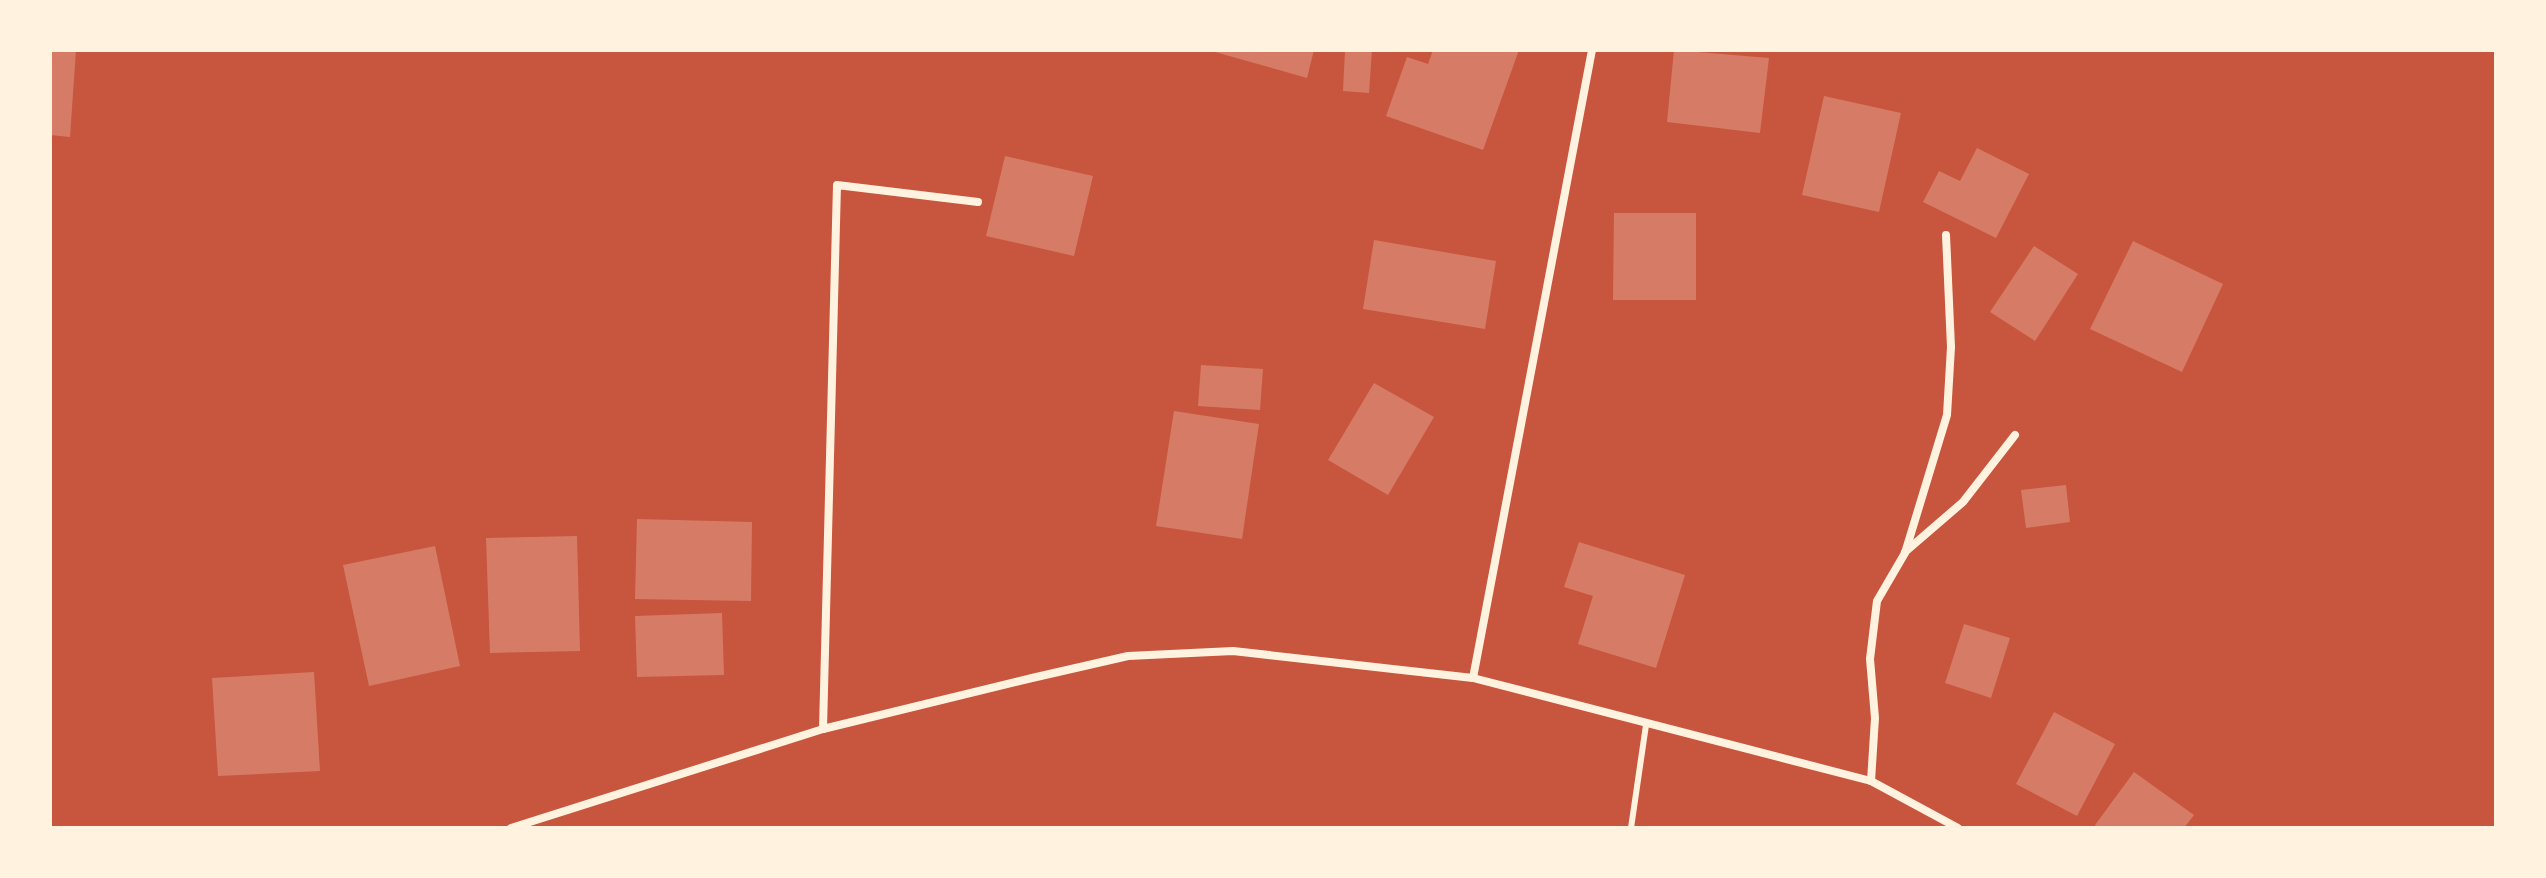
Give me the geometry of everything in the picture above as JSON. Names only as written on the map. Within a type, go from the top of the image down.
[{"type":"street","points":[[1473,678],[1592,50]]},
{"type":"street","points":[[823,729],[837,185],[978,202]]},
{"type":"street","points":[[1871,781],[1875,718],[1870,659],[1877,601],[1905,553],[1947,415],[1951,347],[1946,235]]},
{"type":"street","points":[[1905,553],[1963,502],[2015,435]]},
{"type":"street","points":[[511,828],[823,729],[1128,656],[1233,651],[1473,678],[1871,781],[1958,828]]},
{"type":"lane","points":[[1631,828],[1646,725]]},
{"type":"building","points":[[50,50],[76,50],[70,137],[50,135]]},
{"type":"building","points":[[1208,50],[1314,50],[1307,78]]},
{"type":"building","points":[[1345,50],[1372,50],[1369,93],[1343,91]]},
{"type":"building","points":[[1433,50],[1519,50],[1483,150],[1386,116],[1407,57],[1428,64]]},
{"type":"building","points":[[1674,50],[1769,58],[1760,133],[1667,122]]},
{"type":"building","points":[[1824,96],[1901,113],[1879,212],[1802,195]]},
{"type":"building","points":[[1977,148],[2029,174],[1996,238],[1923,202],[1939,171],[1960,181]]},
{"type":"building","points":[[1005,156],[1093,176],[1074,256],[986,236]]},
{"type":"building","points":[[1614,213],[1696,213],[1696,300],[1613,300]]},
{"type":"building","points":[[1374,240],[1496,261],[1485,329],[1363,309]]},
{"type":"building","points":[[2133,241],[2223,284],[2182,372],[2090,329]]},
{"type":"building","points":[[2034,246],[2078,274],[2035,341],[1990,312]]},
{"type":"building","points":[[1201,365],[1263,369],[1260,410],[1198,406]]},
{"type":"building","points":[[1374,383],[1434,417],[1388,495],[1328,460]]},
{"type":"building","points":[[1174,411],[1259,424],[1242,539],[1156,526]]},
{"type":"building","points":[[2066,485],[2070,522],[2026,528],[2021,490]]},
{"type":"building","points":[[637,519],[752,522],[751,601],[635,599]]},
{"type":"building","points":[[577,536],[580,651],[490,653],[486,538]]},
{"type":"building","points":[[1579,542],[1685,575],[1656,668],[1578,644],[1593,596],[1564,587]]},
{"type":"building","points":[[435,546],[460,666],[369,686],[343,565]]},
{"type":"building","points":[[722,613],[724,675],[637,677],[635,616]]},
{"type":"building","points":[[1964,624],[2010,638],[1991,698],[1945,683]]},
{"type":"building","points":[[314,672],[320,771],[218,776],[212,678]]},
{"type":"building","points":[[2054,712],[2115,744],[2077,816],[2016,784]]},
{"type":"building","points":[[2134,772],[2194,815],[2184,828],[2099,828],[2095,825]]}]
